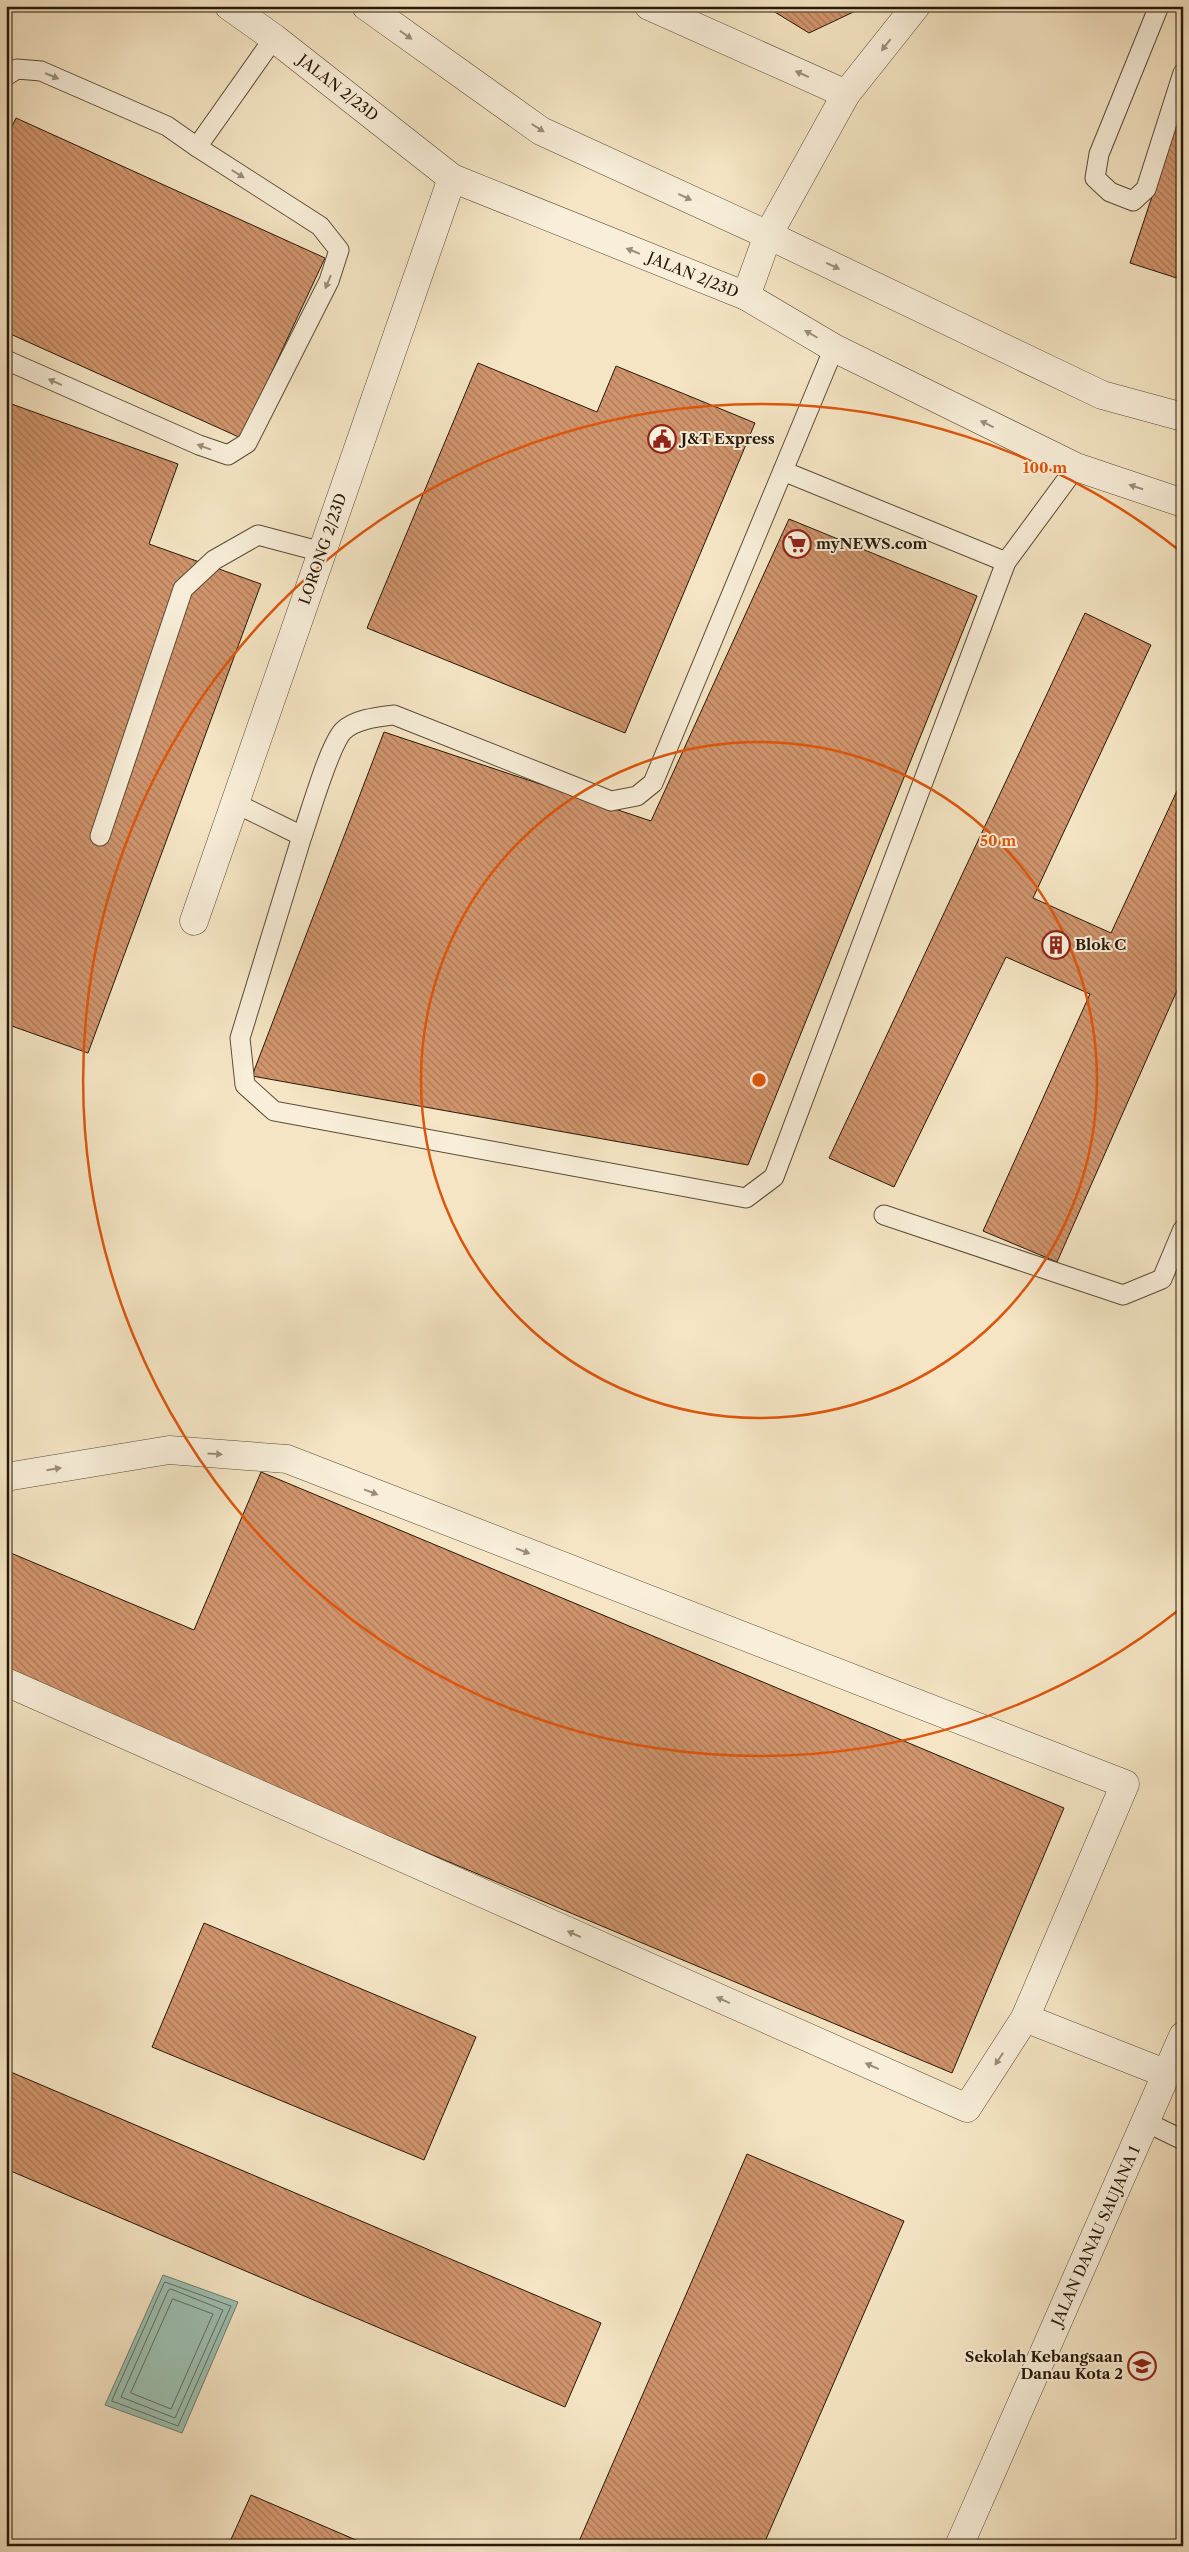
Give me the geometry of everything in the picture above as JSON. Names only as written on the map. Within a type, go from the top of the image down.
[{"type":"street","name":"JALAN 2/23D","points":[[229,6],[274,38],[452,178],[746,296],[834,348],[1076,467],[1183,503]]},
{"type":"street","points":[[366,6],[541,131],[768,235],[1102,395],[1183,417]]},
{"type":"street","points":[[649,6],[846,94]]},
{"type":"street","points":[[746,296],[768,235],[846,94],[916,6]]},
{"type":"street","name":"LORONG 2/23D","points":[[194,921],[452,178]]},
{"type":"street","points":[[6,1477],[169,1450],[287,1459],[1125,1784],[1025,2018],[967,2108],[6,1682]]},
{"type":"street","points":[[1025,2018],[1166,2074]]},
{"type":"street","name":"JALAN DANAU SAUJANA 1","points":[[959,2546],[1183,2036]]},
{"type":"lane","points":[[1159,6],[1099,154],[1095,178],[1110,192],[1132,201],[1146,189],[1183,73]]},
{"type":"lane","points":[[196,148],[274,38]]},
{"type":"lane","points":[[6,76],[17,69],[40,71],[167,126],[196,148],[320,226],[339,250],[329,281],[247,443],[228,455],[6,360]]},
{"type":"lane","points":[[834,348],[653,783],[637,796],[611,801],[394,715],[369,718],[343,730],[333,749],[302,836],[240,1038],[245,1085],[274,1111],[746,1198],[774,1177],[1006,562],[1076,467]]},
{"type":"lane","points":[[783,471],[1006,562]]},
{"type":"lane","points":[[100,836],[183,589],[214,560],[258,535],[322,552]]},
{"type":"lane","points":[[235,803],[302,836]]},
{"type":"lane","points":[[884,1215],[1123,1295],[1162,1279],[1183,1229]]},
{"type":"lane","points":[[1146,2122],[1183,2140]]},
{"type":"water","points":[[163,2275],[238,2302],[182,2433],[105,2405]]},
{"type":"building","points":[[765,6],[866,6],[809,33]]},
{"type":"building","points":[[1183,103],[1183,280],[1130,263]]},
{"type":"building","points":[[16,118],[325,258],[241,438],[6,332],[6,139]]},
{"type":"building","points":[[478,363],[597,412],[616,366],[755,423],[625,733],[367,628]]},
{"type":"building","points":[[6,402],[178,464],[149,544],[261,584],[88,1053],[6,1024]]},
{"type":"building","points":[[789,519],[977,596],[748,1165],[252,1076],[384,732],[651,821]]},
{"type":"building","name":"Blok C","points":[[1085,613],[1151,645],[1033,898],[1111,933],[1183,778],[1183,977],[1057,1262],[983,1231],[1090,994],[1006,957],[894,1187],[829,1158]]},
{"type":"building","points":[[261,1472],[1064,1808],[952,2073],[6,1676],[6,1551],[194,1630]]},
{"type":"building","points":[[204,1923],[476,2037],[424,2160],[152,2047]]},
{"type":"building","points":[[6,2070],[601,2323],[565,2407],[6,2169]]},
{"type":"building","points":[[747,2154],[904,2221],[763,2546],[577,2546]]},
{"type":"building","points":[[251,2495],[370,2546],[228,2546]]},
{"type":"place","name":"J&T Express","points":[[662,439]]},
{"type":"place","name":"myNEWS.com","points":[[797,544]]},
{"type":"place","name":"Blok C","points":[[1056,945]]},
{"type":"place","name":"Sekolah Kebangsaan Danau Kota 2","points":[[1142,2366]]}]
